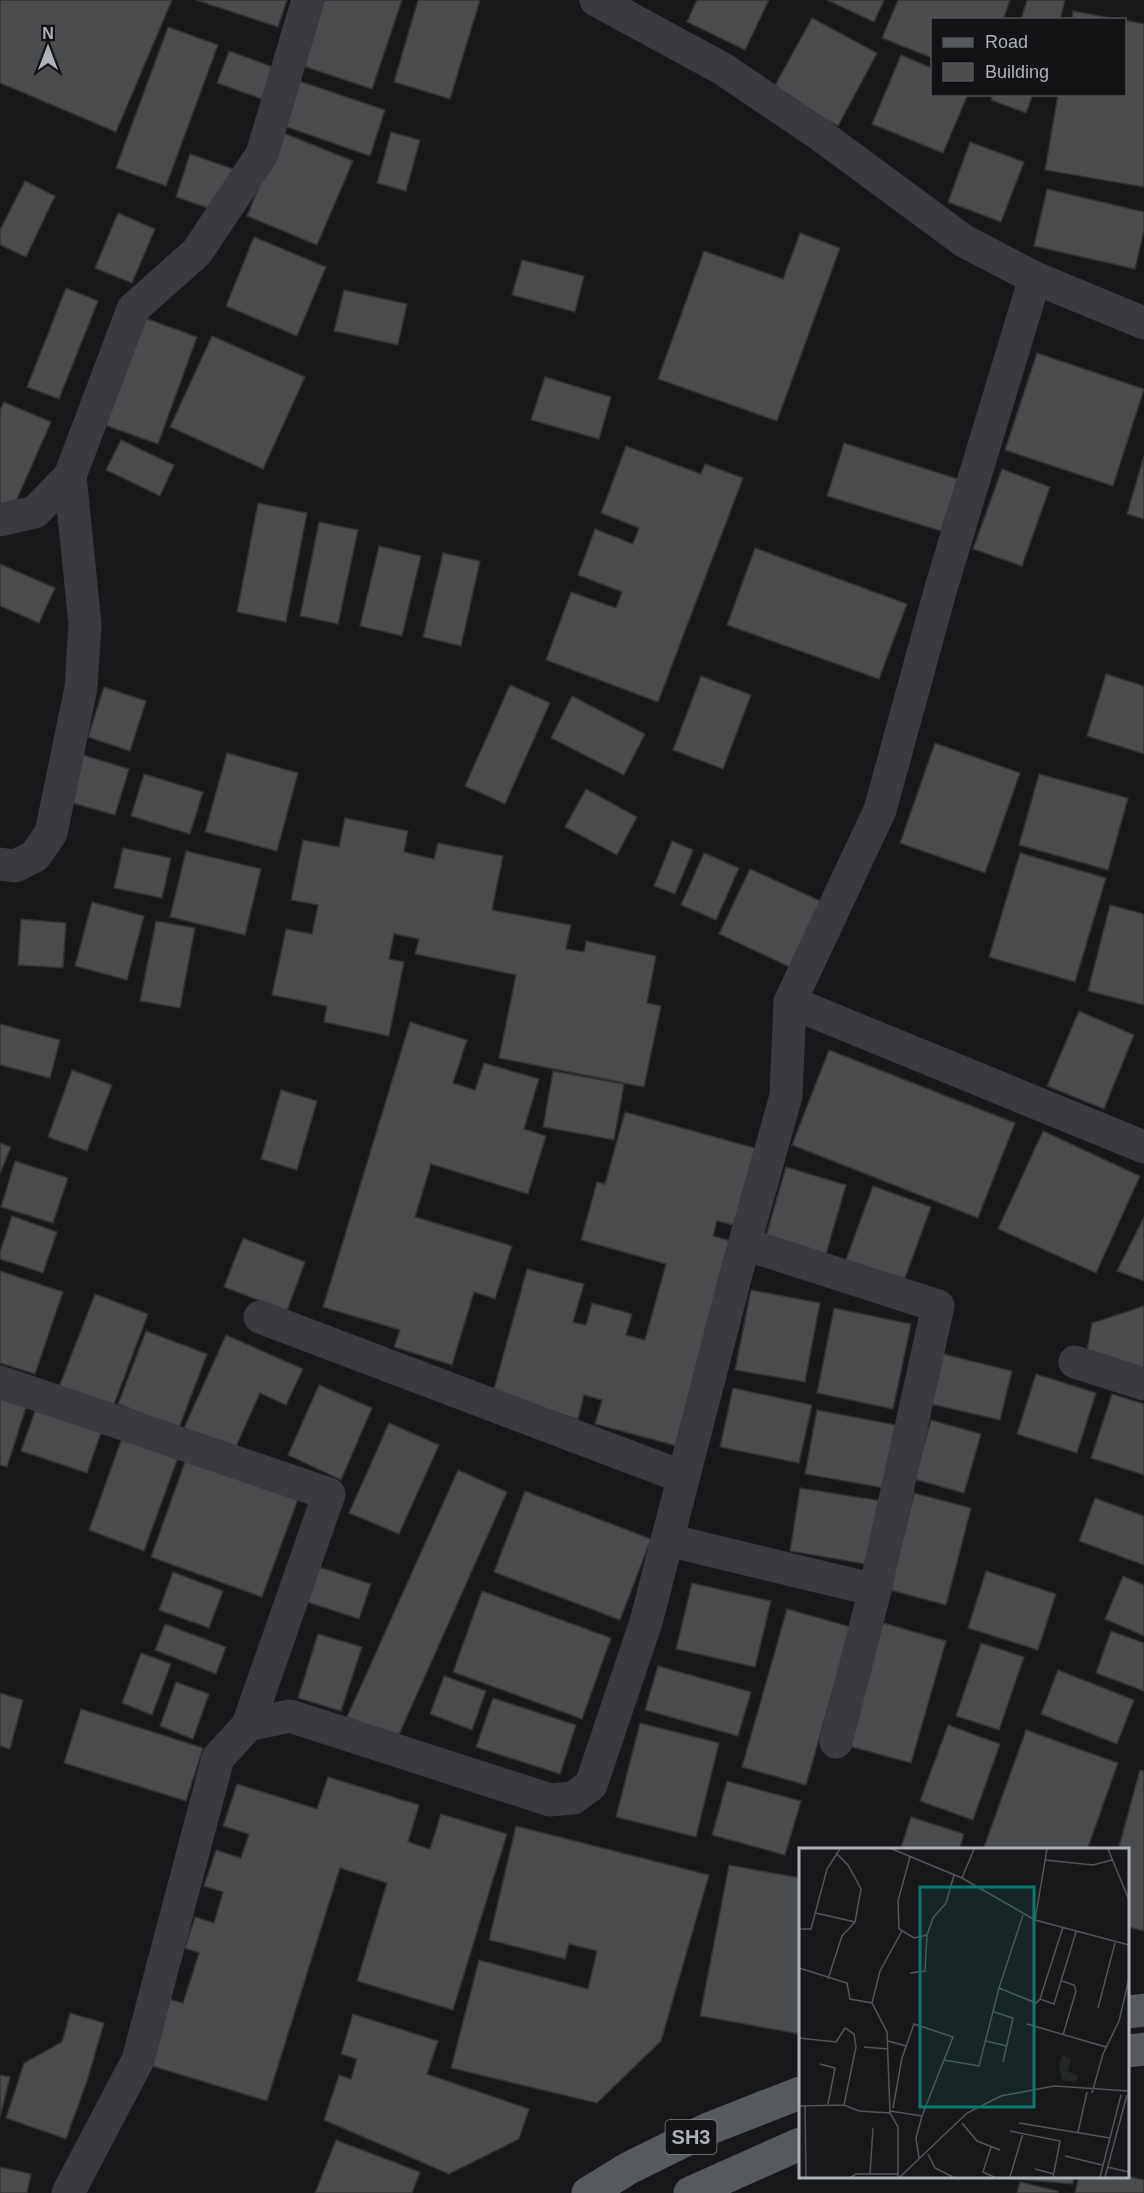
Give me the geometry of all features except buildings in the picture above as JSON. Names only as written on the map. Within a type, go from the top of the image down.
[{"type":"main road","points":[[1129,2012],[1144,2010]]},
{"type":"main road","points":[[1129,2052],[1144,2049]]},
{"type":"main road","name":"SH3","points":[[588,2193],[629,2168],[708,2129],[799,2094]]},
{"type":"main road","name":"SH3","points":[[690,2193],[799,2145]]},
{"type":"street","points":[[0,520],[35,512],[70,476],[134,309],[197,252],[262,154],[308,0]]},
{"type":"street","points":[[596,0],[723,69],[819,135],[964,241],[1035,278],[1144,323]]},
{"type":"street","points":[[248,1725],[290,1716],[550,1800],[573,1798],[591,1785],[646,1622],[786,1096],[790,1002],[880,810],[941,588],[1035,278]]},
{"type":"street","points":[[0,864],[15,866],[35,856],[51,833],[81,688],[85,624],[70,476]]},
{"type":"street","points":[[790,1002],[1144,1147]]},
{"type":"street","points":[[745,1244],[938,1306],[875,1590],[836,1742]]},
{"type":"street","points":[[260,1317],[683,1477]]},
{"type":"street","points":[[1075,1362],[1144,1384]]},
{"type":"street","points":[[0,1382],[329,1494],[248,1725],[218,1758],[138,2060],[68,2193]]},
{"type":"street","points":[[668,1540],[875,1590]]}]
